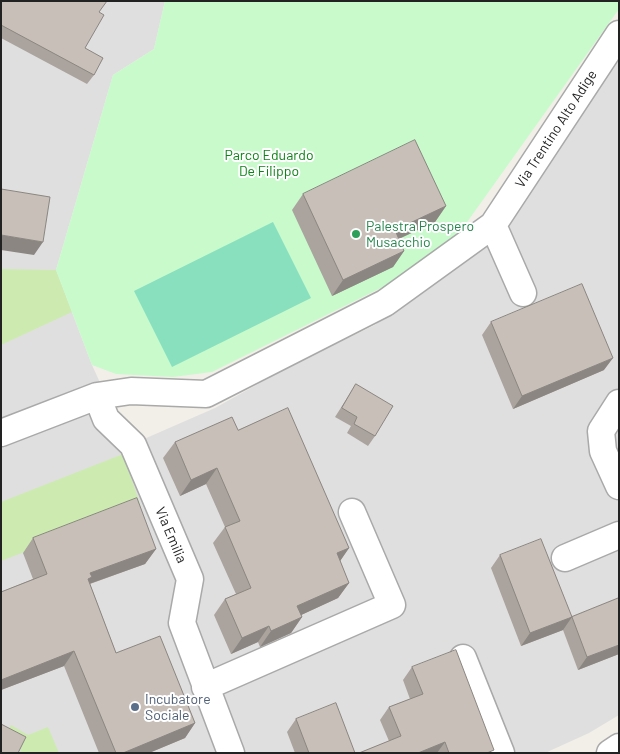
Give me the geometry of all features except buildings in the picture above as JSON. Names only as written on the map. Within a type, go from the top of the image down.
[{"type":"street","name":"Via Trentino Alto Adige","points":[[97,396],[132,391],[206,394],[385,303],[494,225],[619,34]]},
{"type":"street","points":[[494,225],[523,293]]},
{"type":"street","points":[[1,433],[97,396]]},
{"type":"street","name":"Via Emilia","points":[[97,396],[106,419],[133,445],[190,580],[182,623],[231,753]]},
{"type":"street","points":[[619,404],[601,431],[603,451],[619,486]]},
{"type":"street","points":[[205,687],[392,605],[352,512]]},
{"type":"street","points":[[565,558],[619,535]]},
{"type":"street","points":[[463,658],[501,753]]},
{"type":"street","points":[[610,753],[619,747]]},
{"type":"shaded area","points":[[1,1],[165,1],[154,49],[113,75],[56,270],[92,365],[112,409],[144,439],[215,408],[292,365],[375,325],[483,238],[529,188],[619,60],[619,715],[589,733],[545,753],[1,753]]},
{"type":"green space","name":"Parco Eduardo De Filippo","points":[[165,1],[619,1],[619,9],[465,225],[421,268],[212,372],[173,377],[116,374],[92,365],[56,270],[113,75],[154,49]]},
{"type":"green space","points":[[273,222],[311,298],[172,367],[134,291]]},
{"type":"green space","points":[[1,269],[56,270],[72,312],[1,345]]},
{"type":"green space","points":[[123,454],[141,507],[1,561],[1,502]]},
{"type":"green space","points":[[11,725],[28,735],[48,727],[59,753],[20,753],[21,749],[4,739]]},
{"type":"place","name":"Palestra Prospero Musacchio","points":[[356,234]]},
{"type":"place","name":"Incubatore Sociale","points":[[135,707]]}]
